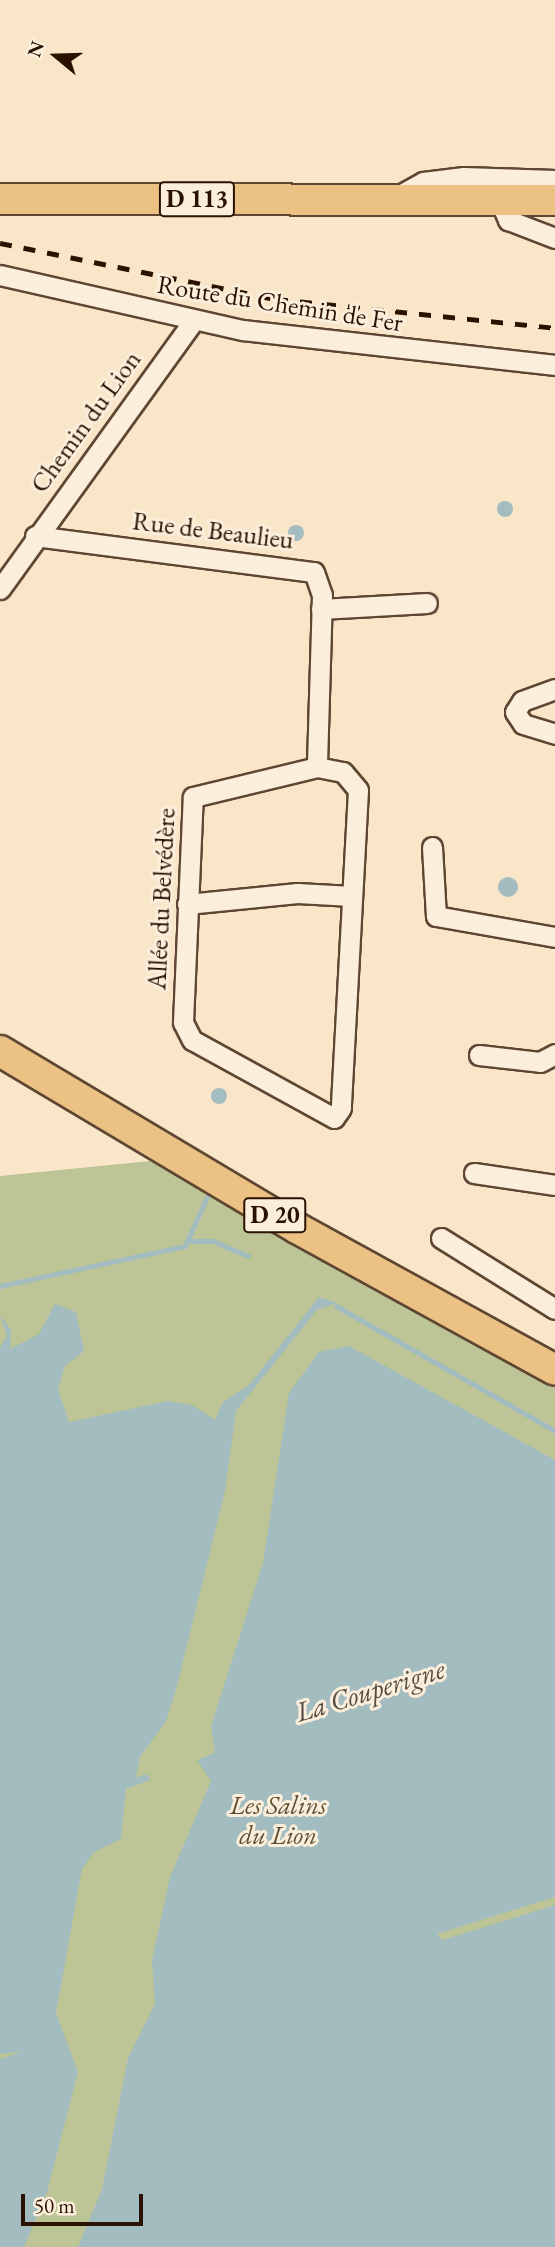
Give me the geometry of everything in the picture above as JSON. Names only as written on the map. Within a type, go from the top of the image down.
[{"type":"main road","name":"D 113","points":[[0,199],[555,200]]},
{"type":"main road","name":"D 20","points":[[0,1051],[296,1228],[555,1370]]},
{"type":"street","points":[[393,199],[423,182],[555,180]]},
{"type":"street","points":[[500,201],[508,220],[555,238]]},
{"type":"street","name":"Route du Chemin de Fer","points":[[0,275],[193,321],[384,349],[555,365]]},
{"type":"street","name":"Chemin du Lion","points":[[0,589],[193,321]]},
{"type":"street","name":"Rue de Beaulieu","points":[[35,537],[302,568],[319,577],[321,609],[317,767]]},
{"type":"street","points":[[321,609],[427,603]]},
{"type":"street","points":[[555,689],[522,701],[514,712],[523,724],[555,734]]},
{"type":"street","name":"Allée du Belvédère","points":[[317,767],[343,772],[358,790],[341,1108],[334,1118],[188,1035],[187,904],[193,797],[317,767]]},
{"type":"street","points":[[432,847],[436,916],[555,937]]},
{"type":"street","points":[[187,904],[297,893],[352,896]]},
{"type":"street","points":[[479,1055],[540,1062],[555,1054]]},
{"type":"street","points":[[474,1173],[555,1185]]},
{"type":"street","points":[[441,1238],[555,1309]]},
{"type":"green space","name":"Les Salins du Lion","points":[[150,1161],[555,1387],[555,2247],[0,2247],[0,1176]]},
{"type":"water","points":[[502,501],[508,501],[513,509],[511,515],[502,517],[497,512],[497,506]]},
{"type":"water","points":[[293,525],[299,525],[304,533],[302,539],[293,541],[288,536],[288,530]]},
{"type":"water","points":[[508,877],[515,880],[518,887],[515,894],[508,897],[501,894],[498,887],[501,880]]},
{"type":"water","points":[[219,1088],[225,1090],[225,1102],[219,1104],[213,1102],[211,1096],[213,1090]]},
{"type":"water","points":[[319,1297],[337,1303],[317,1310],[236,1411],[225,1491],[176,1690],[166,1721],[140,1757],[136,1777],[148,1774],[150,1780],[126,1789],[121,1839],[94,1852],[82,1869],[56,2013],[78,2072],[47,2192],[24,2247],[0,2247],[0,2059],[22,2052],[0,2054],[0,1348],[7,1336],[0,1314],[11,1331],[10,1349],[39,1334],[55,1304],[76,1312],[84,1351],[65,1366],[58,1389],[69,1422],[168,1401],[192,1405],[215,1420],[223,1402],[249,1385]]},
{"type":"water","name":"La Couperigne","points":[[349,1346],[555,1460],[555,1897],[437,1934],[443,1940],[555,1905],[555,2247],[78,2247],[102,2189],[128,2058],[155,2004],[152,1960],[170,1877],[211,1781],[197,1760],[215,1753],[211,1726],[263,1563],[289,1393],[319,1352]]},
{"type":"waterway","points":[[0,1286],[185,1246],[207,1197]]},
{"type":"waterway","points":[[190,1241],[213,1241],[248,1256]]},
{"type":"waterway","points":[[336,1306],[555,1431]]},
{"type":"railway","points":[[0,243],[276,299],[555,328]]}]
